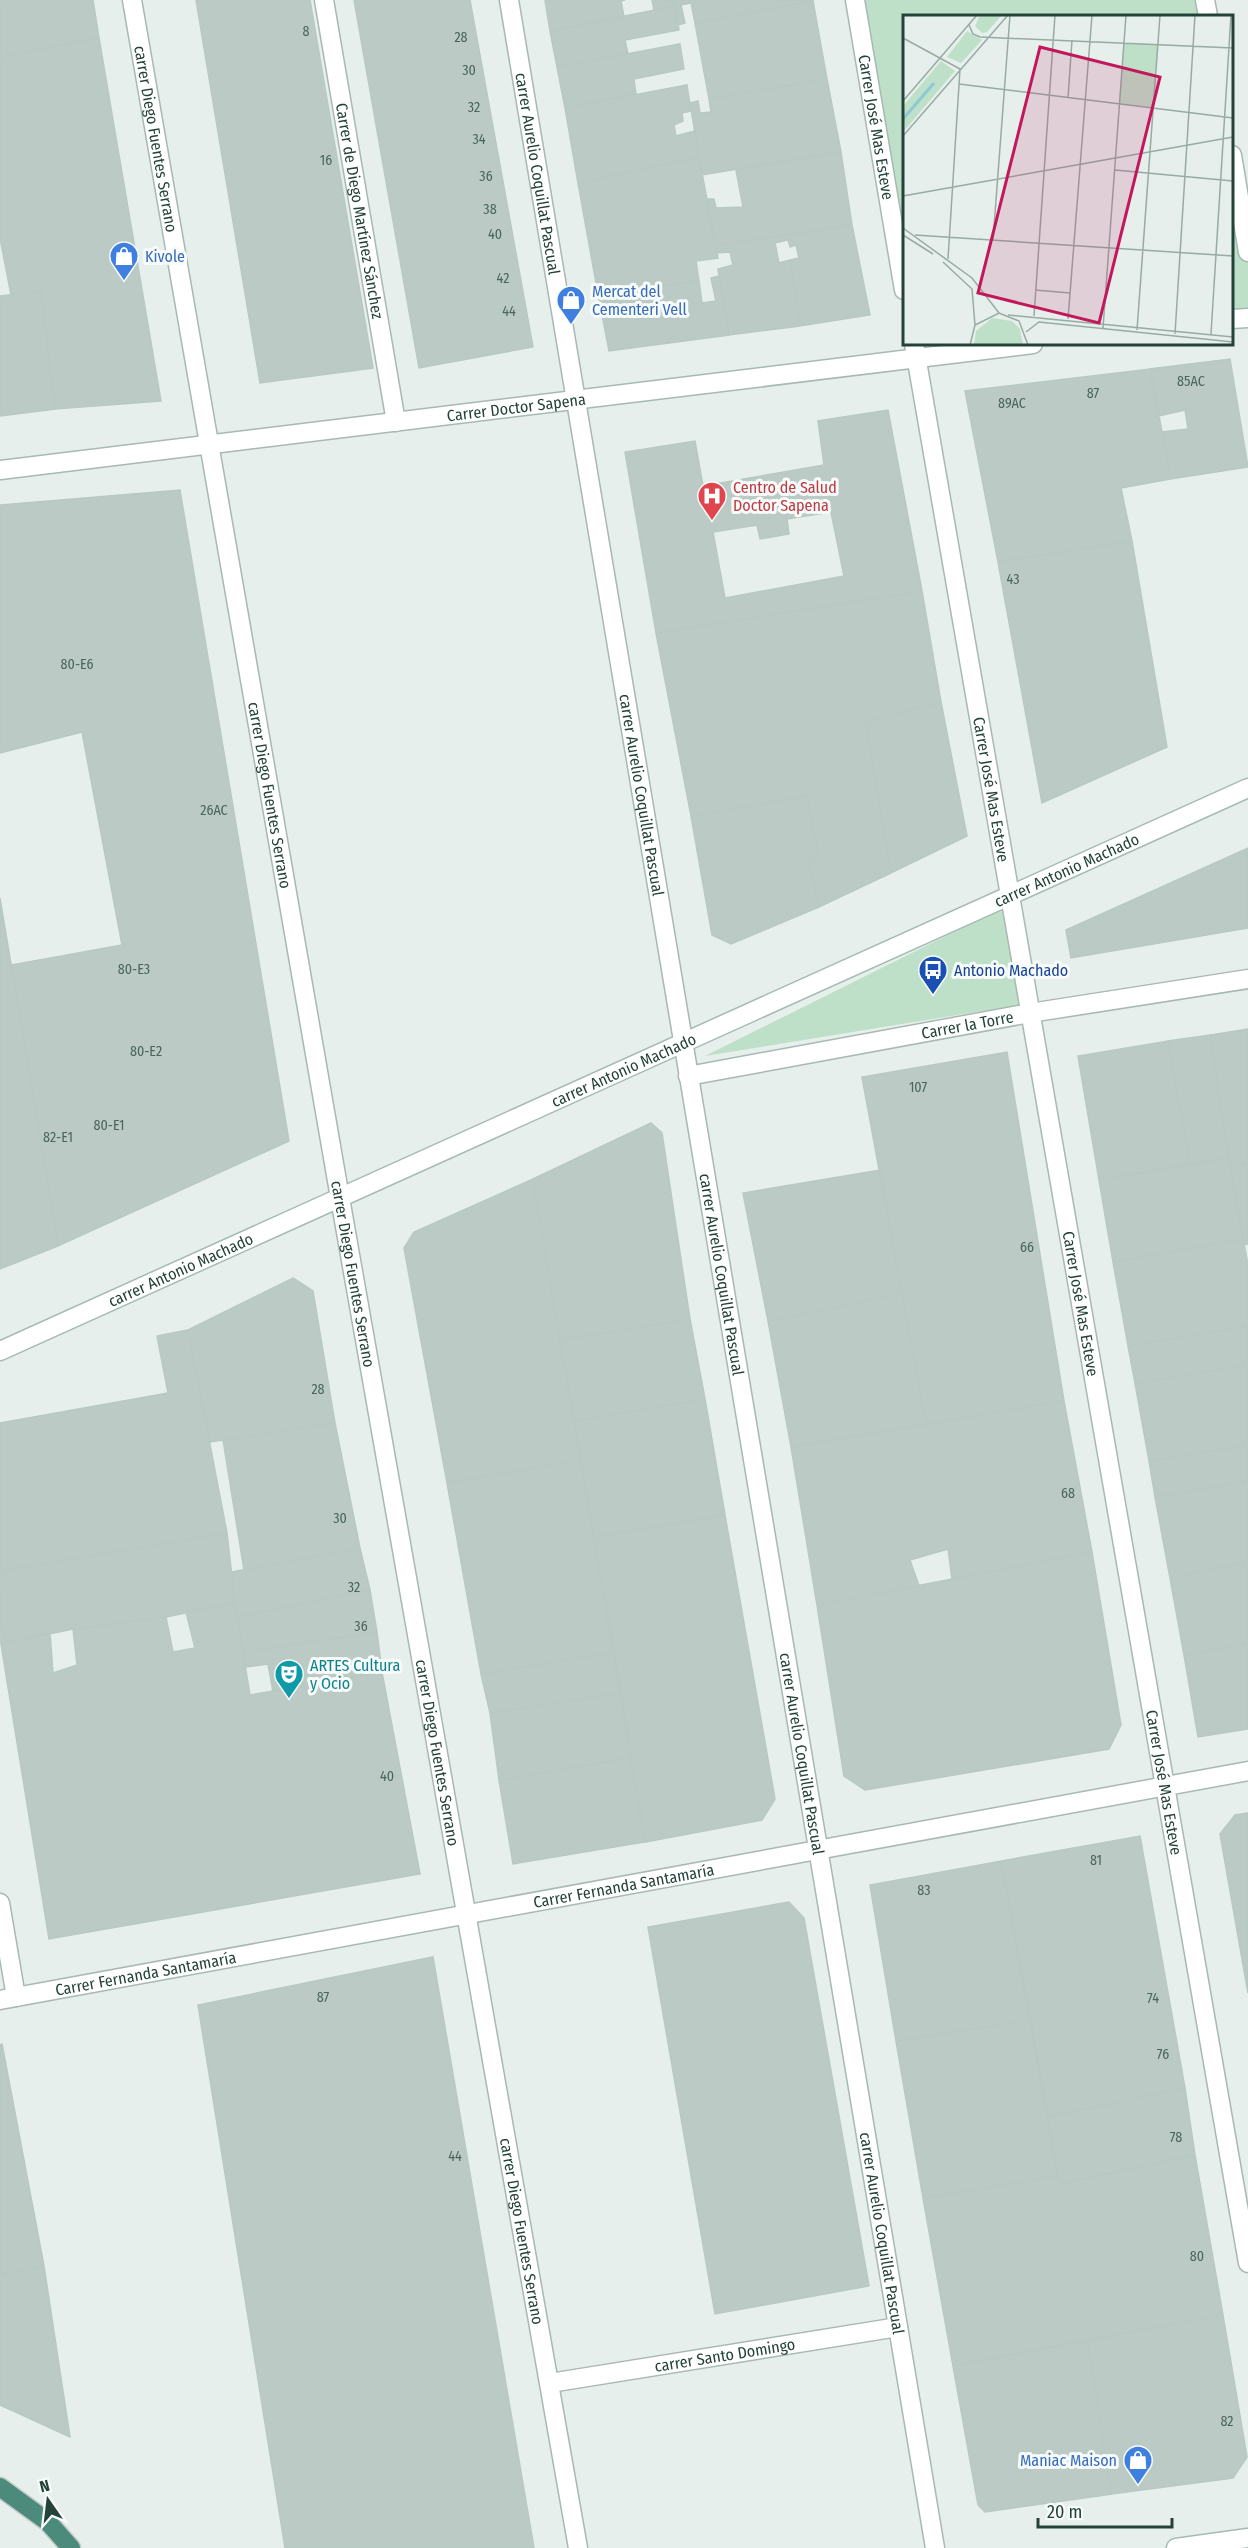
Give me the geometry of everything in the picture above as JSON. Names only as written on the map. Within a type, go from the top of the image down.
[{"type":"highway","points":[[0,2487],[48,2522],[71,2548]]},
{"type":"street","name":"carrer Diego Fuentes Serrano","points":[[132,0],[340,1198],[579,2548]]},
{"type":"street","name":"Carrer de Diego Martínez Sánchez","points":[[324,0],[396,422]]},
{"type":"street","name":"carrer Aurelio Coquillat Pascual","points":[[508,0],[935,2548]]},
{"type":"street","name":"Carrer José Mas Esteve","points":[[855,0],[903,284]]},
{"type":"street","points":[[1205,0],[1208,15]]},
{"type":"street","points":[[1233,161],[1248,252]]},
{"type":"street","points":[[1233,319],[1248,318]]},
{"type":"street","name":"Carrer Doctor Sapena","points":[[0,470],[576,400],[915,351],[1016,345]]},
{"type":"street","name":"Carrer José Mas Esteve","points":[[915,351],[1248,2263]]},
{"type":"street","name":"carrer Antonio Machado","points":[[0,1351],[1248,788]]},
{"type":"street","name":"Carrer la Torre","points":[[688,1076],[1030,1013],[1248,979]]},
{"type":"street","name":"Carrer Fernanda Santamaría","points":[[8,1998],[467,1912],[1248,1771]]},
{"type":"street","points":[[0,1903],[8,1998]]},
{"type":"street","name":"carrer Santo Domingo","points":[[550,2383],[898,2327]]},
{"type":"street","points":[[1176,2548],[1248,2538]]},
{"type":"green space","points":[[855,0],[1205,0],[1208,15],[903,15],[903,284]]},
{"type":"green space","points":[[1233,161],[1248,252],[1248,318],[1233,319]]},
{"type":"green space","points":[[1002,908],[1019,1005],[705,1056]]},
{"type":"building","points":[[0,0],[93,0],[99,38],[0,57]]},
{"type":"building","points":[[196,0],[310,0],[373,368],[260,383]]},
{"type":"building","points":[[354,0],[470,0],[533,347],[419,368]]},
{"type":"building","points":[[545,0],[625,0],[621,1],[624,17],[550,31]]},
{"type":"building","points":[[652,0],[673,0],[675,6],[654,10]]},
{"type":"building","points":[[673,0],[813,1],[695,23],[691,3],[681,5],[685,23],[678,25]]},
{"type":"building","points":[[813,1],[827,79],[709,99],[695,23]]},
{"type":"building","points":[[675,6],[679,30],[625,40],[628,54],[557,67],[550,31]]},
{"type":"building","points":[[99,38],[161,401],[55,409],[41,291],[11,295],[0,238],[0,57]]},
{"type":"building","points":[[680,44],[684,69],[634,79],[636,94],[565,108],[557,67]]},
{"type":"building","points":[[827,79],[841,152],[702,175],[690,103],[698,101],[700,113],[711,112],[709,99]]},
{"type":"building","points":[[687,85],[691,111],[682,113],[683,121],[674,125],[676,136],[695,131],[699,157],[578,183],[565,108]]},
{"type":"building","points":[[841,152],[852,225],[714,246],[706,199],[714,199],[716,208],[743,207],[736,170]]},
{"type":"building","points":[[699,157],[718,258],[696,261],[699,281],[598,294],[578,183]]},
{"type":"building","points":[[852,225],[870,315],[800,326],[790,260],[799,258],[796,245],[790,247],[787,235]]},
{"type":"building","points":[[787,235],[788,240],[775,243],[779,263],[790,260],[800,326],[729,335],[718,269],[733,265],[730,252],[717,253],[714,246]]},
{"type":"building","points":[[719,276],[729,335],[609,351],[598,294],[699,281],[702,303],[716,301],[711,278]]},
{"type":"building","points":[[41,291],[55,409],[0,416],[0,296]]},
{"type":"building","points":[[1230,359],[1248,467],[1171,479],[1162,432],[1188,429],[1185,410],[1158,416],[1150,369]]},
{"type":"building","points":[[1150,369],[1171,479],[1121,488],[1132,541],[998,562],[965,391]]},
{"type":"building","name":"Centro de Salud Doctor Sapena","points":[[888,410],[922,591],[656,633],[625,452],[695,441],[703,486],[824,465],[818,421]],"holes":[[[831,512],[844,576],[725,598],[713,532],[757,525],[760,539],[789,534],[787,519]]]},
{"type":"building","points":[[180,490],[289,1141],[58,1246],[11,965],[122,945],[82,732],[0,753],[0,505]]},
{"type":"building","points":[[1132,541],[1167,747],[1042,803],[998,562]]},
{"type":"building","points":[[922,591],[941,702],[866,722],[891,873],[819,907],[809,861],[819,859],[807,796],[691,816],[656,633]]},
{"type":"building","points":[[941,702],[967,836],[891,873],[866,722]]},
{"type":"building","points":[[807,796],[819,859],[809,861],[819,907],[731,944],[712,935],[691,816]]},
{"type":"building","points":[[1248,848],[1248,928],[1071,958],[1066,930]]},
{"type":"building","points":[[0,898],[58,1246],[0,1269]]},
{"type":"building","points":[[1248,1029],[1248,1163],[1230,1167],[1210,1035]]},
{"type":"building","points":[[1210,1035],[1229,1158],[1190,1164],[1168,1041]]},
{"type":"building","points":[[1168,1041],[1190,1164],[1099,1180],[1078,1056]]},
{"type":"building","points":[[1007,1052],[1064,1401],[926,1424],[862,1077]]},
{"type":"building","points":[[651,1123],[662,1133],[690,1319],[560,1340],[533,1179]]},
{"type":"building","points":[[1229,1158],[1243,1239],[1113,1262],[1099,1180]]},
{"type":"building","points":[[1248,1163],[1248,1244],[1244,1245],[1230,1167]]},
{"type":"building","points":[[880,1170],[902,1294],[768,1321],[743,1193]]},
{"type":"building","points":[[533,1179],[580,1460],[447,1483],[404,1248],[414,1232]]},
{"type":"building","points":[[1243,1239],[1248,1264],[1248,1326],[1128,1346],[1113,1262]]},
{"type":"building","points":[[293,1278],[313,1291],[335,1423],[210,1442],[188,1330]]},
{"type":"building","points":[[902,1294],[926,1424],[791,1447],[768,1321]]},
{"type":"building","points":[[690,1319],[705,1399],[574,1421],[560,1340]]},
{"type":"building","points":[[1248,1326],[1248,1365],[1135,1383],[1128,1346]]},
{"type":"building","points":[[188,1330],[227,1533],[0,1571],[0,1423],[168,1393],[157,1336]]},
{"type":"building","points":[[1248,1365],[1248,1445],[1149,1461],[1135,1383]]},
{"type":"building","points":[[705,1399],[725,1515],[594,1537],[574,1421]]},
{"type":"building","points":[[1064,1401],[1092,1552],[952,1579],[948,1549],[910,1560],[919,1586],[817,1605],[791,1447]]},
{"type":"building","points":[[335,1423],[360,1548],[244,1570],[223,1440]]},
{"type":"building","points":[[1248,1445],[1248,1481],[1155,1497],[1149,1461]]},
{"type":"building","points":[[580,1460],[614,1652],[481,1674],[447,1483]]},
{"type":"building","points":[[1248,1481],[1248,1562],[1170,1578],[1155,1497]]},
{"type":"building","points":[[725,1515],[775,1799],[762,1820],[645,1842],[594,1537]]},
{"type":"building","points":[[227,1533],[235,1603],[166,1617],[73,1629],[1,1644],[0,1571]]},
{"type":"building","points":[[360,1548],[370,1590],[237,1617],[231,1572]]},
{"type":"building","points":[[1092,1552],[1121,1725],[1109,1749],[865,1790],[844,1776],[817,1605]]},
{"type":"building","points":[[1248,1562],[1248,1643],[1184,1655],[1170,1578]]},
{"type":"building","points":[[370,1590],[377,1632],[243,1652],[237,1617]]},
{"type":"building","points":[[235,1603],[250,1695],[382,1672],[420,1874],[49,1939],[1,1644],[50,1633],[53,1673],[77,1665],[73,1629],[166,1617],[173,1652],[195,1648],[186,1612]]},
{"type":"building","points":[[377,1632],[382,1672],[273,1692],[268,1664],[246,1667],[243,1652]]},
{"type":"building","points":[[1248,1643],[1248,1729],[1198,1737],[1184,1655]]},
{"type":"building","points":[[614,1652],[621,1693],[490,1713],[481,1674]]},
{"type":"building","points":[[621,1693],[631,1758],[499,1780],[490,1713]]},
{"type":"building","points":[[631,1758],[645,1842],[513,1864],[499,1780]]},
{"type":"building","points":[[1248,1813],[1248,1993],[1220,1834],[1235,1815]]},
{"type":"building","points":[[1140,1836],[1185,2088],[1047,2117],[1001,1861]]},
{"type":"building","points":[[1001,1861],[1031,2020],[896,2041],[870,1885]]},
{"type":"building","points":[[789,1902],[804,1918],[869,2286],[715,2314],[648,1927]]},
{"type":"building","points":[[433,1957],[534,2548],[285,2548],[198,2005]]},
{"type":"building","points":[[1031,2020],[1058,2176],[923,2198],[896,2041]]},
{"type":"building","points":[[2,2044],[44,2266],[0,2274],[0,2045]]},
{"type":"building","points":[[1185,2088],[1195,2155],[1059,2184],[1047,2117]]},
{"type":"building","points":[[1195,2155],[1223,2315],[953,2366],[923,2198],[1058,2176],[1059,2184]]},
{"type":"building","points":[[44,2266],[70,2437],[0,2405],[0,2274]]},
{"type":"building","points":[[1223,2315],[1247,2457],[1233,2478],[1112,2494],[1087,2340]]},
{"type":"building","points":[[1087,2340],[1112,2494],[985,2512],[978,2505],[953,2366]]},
{"type":"place","name":"Kivole","points":[[124,282]]},
{"type":"place","name":"Mercat del Cementeri Vell","points":[[571,326]]},
{"type":"place","name":"Centro de Salud Doctor Sapena","points":[[712,522]]},
{"type":"place","name":"Antonio Machado","points":[[933,996]]},
{"type":"place","name":"ARTES Cultura y Ocio","points":[[289,1700]]},
{"type":"place","name":"Maniac Maison","points":[[1138,2486]]}]
